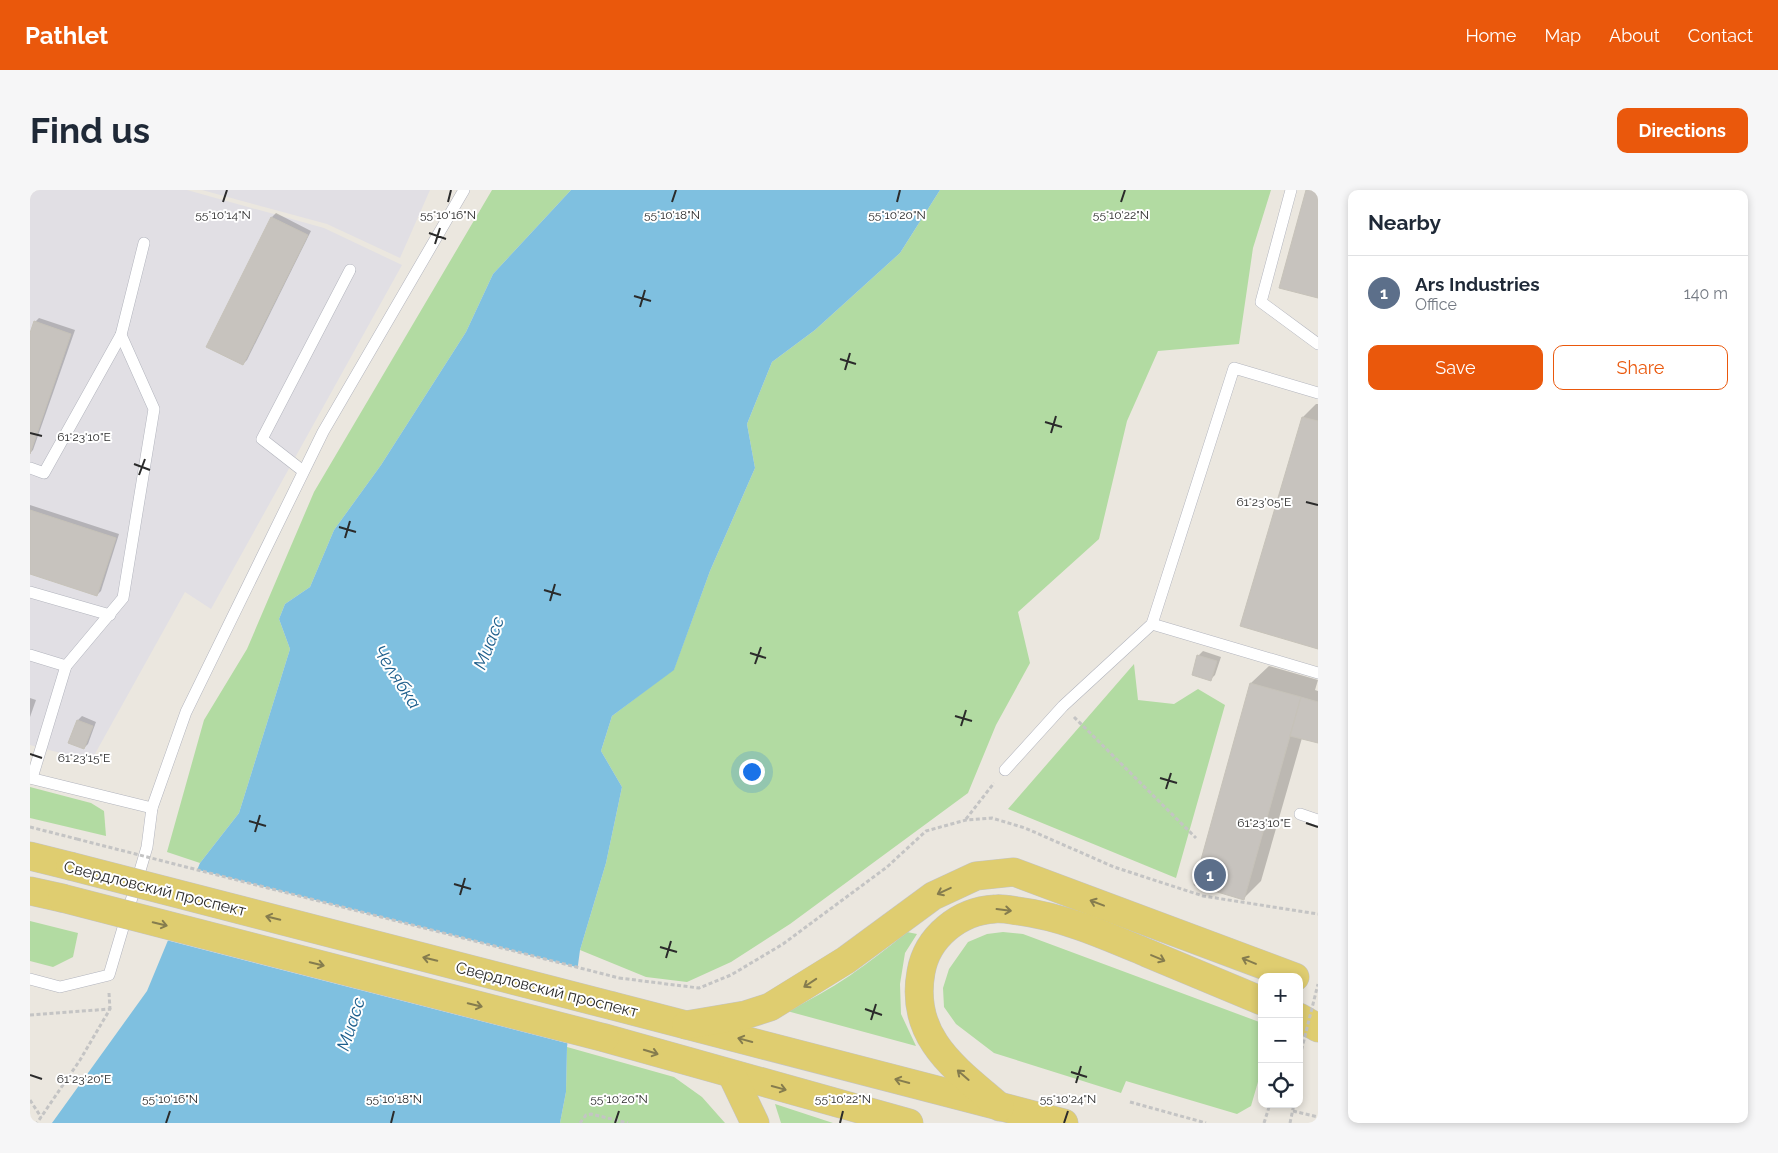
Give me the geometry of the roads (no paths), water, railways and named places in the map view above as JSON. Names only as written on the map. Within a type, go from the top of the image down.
[{"type":"main road","name":"Свердловский проспект","points":[[30,856],[1064,1123]]},
{"type":"main road","points":[[686,1025],[745,1015],[770,1007],[796,993],[846,960],[932,896],[976,876],[1014,872],[1283,973]]},
{"type":"main road","name":"Свердловский проспект","points":[[30,891],[605,1038],[909,1123]]},
{"type":"main road","points":[[1000,1107],[941,1054],[929,1036],[920,1012],[918,988],[922,962],[933,942],[948,925],[970,915],[995,908],[1035,913],[1082,926],[1258,1000]]},
{"type":"main road","points":[[1303,977],[1318,978]]},
{"type":"main road","points":[[1301,1018],[1318,1028]]},
{"type":"main road","points":[[732,1075],[755,1123]]},
{"type":"lane","points":[[30,979],[60,986],[109,975],[147,847],[152,808],[186,712],[322,432],[464,190]]},
{"type":"lane","points":[[1291,190],[1261,302],[1318,344]]},
{"type":"lane","points":[[30,468],[44,473],[121,335],[144,243]]},
{"type":"lane","points":[[303,471],[262,439],[350,270]]},
{"type":"lane","points":[[121,335],[154,409],[123,598],[66,666],[31,778],[152,808]]},
{"type":"lane","points":[[1005,770],[1063,706],[1152,624],[1234,368],[1318,393]]},
{"type":"lane","points":[[30,592],[110,615]]},
{"type":"lane","points":[[1152,624],[1318,673]]},
{"type":"lane","points":[[30,655],[66,666]]},
{"type":"lane","points":[[1300,814],[1318,820]]},
{"type":"water","points":[[571,190],[940,190],[900,253],[815,330],[772,362],[747,424],[755,468],[710,571],[674,670],[612,716],[601,751],[622,787],[606,863],[580,950],[567,1047],[566,1092],[560,1123],[52,1123],[147,991],[200,863],[239,813],[290,649],[279,619],[285,604],[310,587],[334,530],[381,465],[466,332],[493,274]]},
{"type":"place","name":"Ars Industries","points":[[1210,875]]},
{"type":"water label","name":"Миасс","points":[[489,643]]},
{"type":"water label","name":"Челябка","points":[[397,677]]},
{"type":"water label","name":"Миасс","points":[[351,1024]]}]
